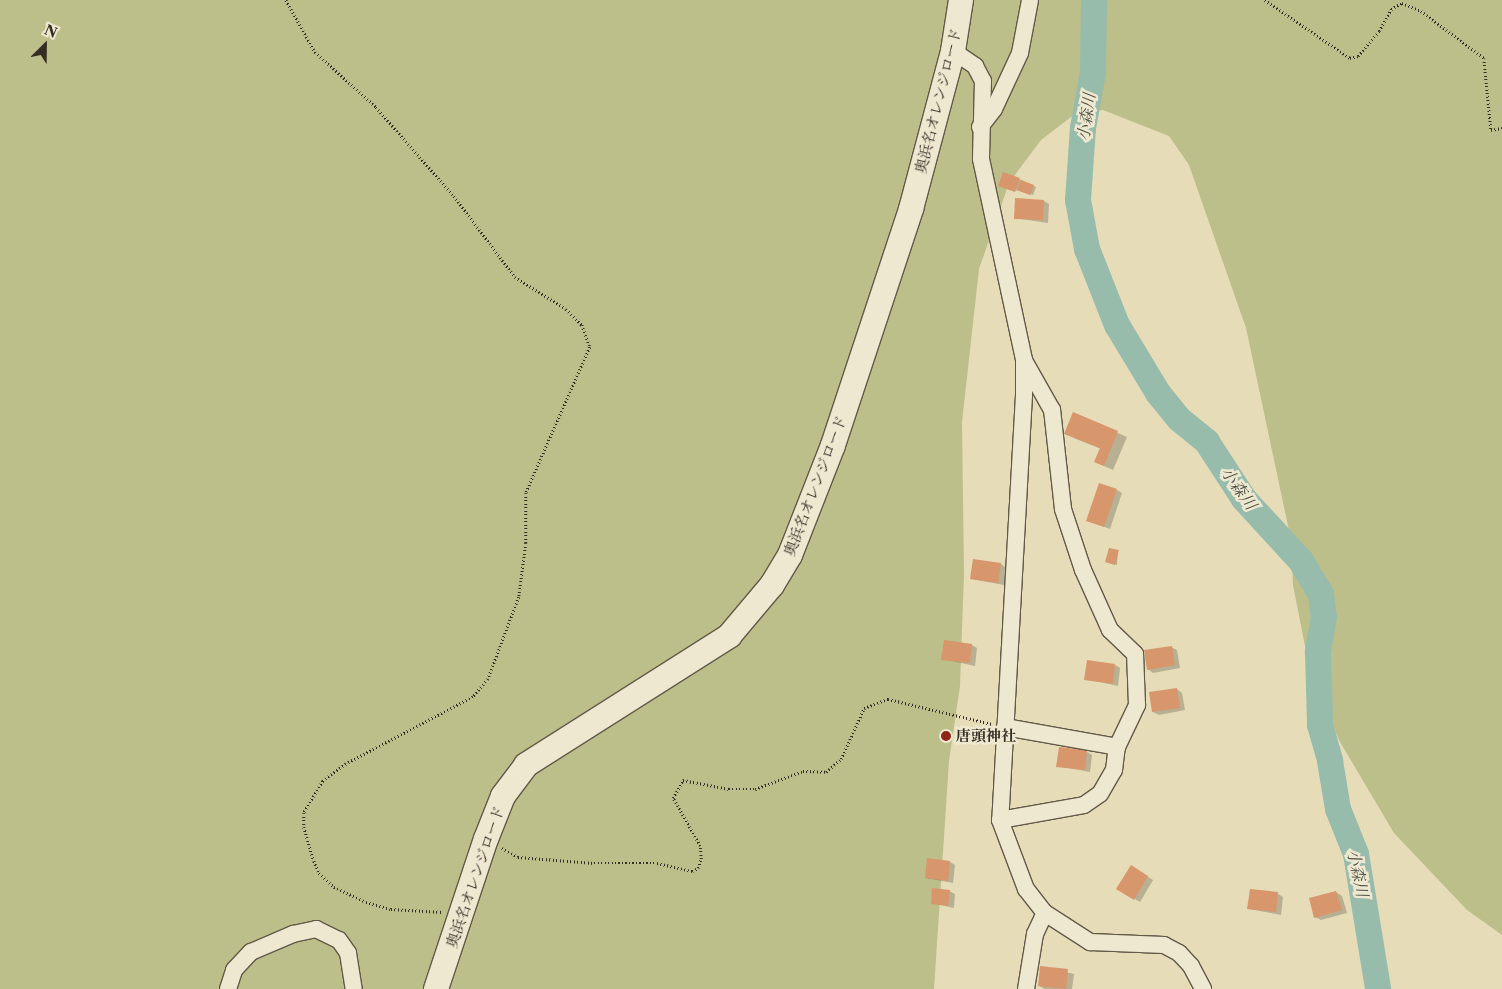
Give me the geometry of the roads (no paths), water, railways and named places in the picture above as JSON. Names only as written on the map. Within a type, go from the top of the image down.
[{"type":"street","name":"奥浜名オレンジロード","points":[[436,989],[486,839],[504,796],[526,765],[729,636],[772,585],[790,555],[870,337],[911,209],[953,52],[962,0]]},
{"type":"street","points":[[980,127],[998,102],[1020,52],[1030,0]]},
{"type":"street","points":[[953,52],[976,66],[983,80],[980,127],[981,159],[1024,360],[1000,820],[1026,889],[1044,913],[1090,942],[1164,945],[1179,953],[1190,966],[1202,989]]},
{"type":"street","points":[[1000,820],[1084,805],[1100,794],[1109,782],[1114,770],[1117,747],[1137,705],[1135,654],[1110,630],[1084,570],[1064,509],[1052,410],[1024,360]]},
{"type":"street","points":[[1005,727],[1117,747]]},
{"type":"street","points":[[1026,989],[1035,934],[1044,913]]},
{"type":"street","points":[[228,989],[234,970],[251,952],[293,934],[316,929],[339,940],[348,953],[354,989]]},
{"type":"waterway","name":"小森川","points":[[1094,0],[1093,72],[1083,128],[1078,200],[1087,249],[1117,325],[1158,393],[1179,419],[1207,442],[1244,499],[1301,561],[1321,594],[1324,617],[1318,652],[1320,725],[1330,761],[1338,809],[1356,854],[1378,989]]},
{"type":"place","name":"唐頭神社","points":[[946,736]]}]
